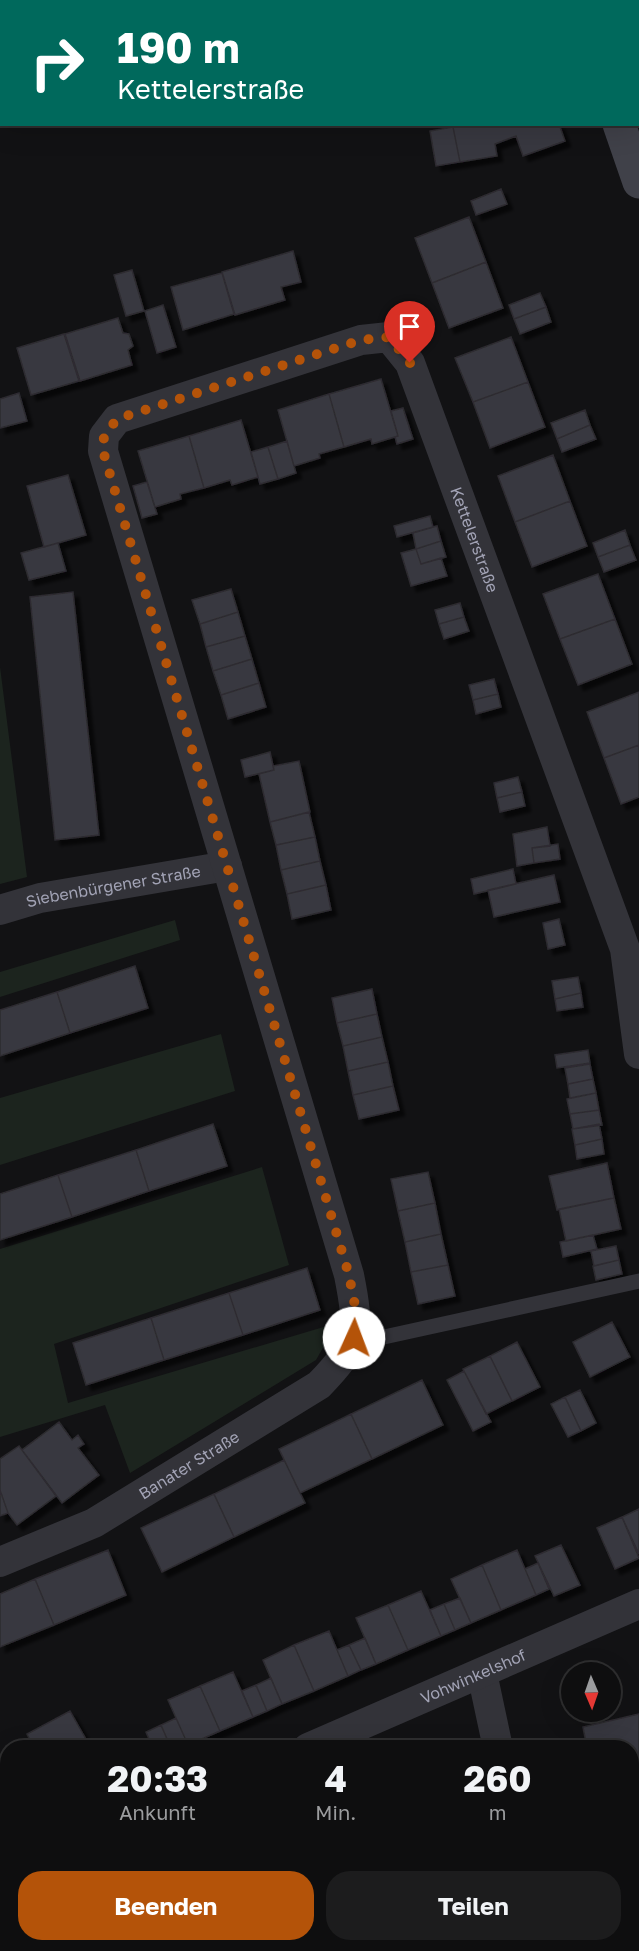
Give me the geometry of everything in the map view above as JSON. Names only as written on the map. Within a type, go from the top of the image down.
[{"type":"main road","points":[[620,126],[638,174]]},
{"type":"street","name":"Kettelerstraße","points":[[103,451],[104,436],[117,419],[361,340],[389,337],[410,363],[625,949],[639,1054]]},
{"type":"street","name":"Banater Straße","points":[[0,1562],[94,1523],[319,1385],[342,1361],[354,1338],[355,1306],[349,1275],[103,451]]},
{"type":"street","name":"Siebenbürgener Straße","points":[[0,910],[40,898],[227,866]]},
{"type":"street","name":"Vohwinkelshof","points":[[327,1740],[639,1605]]},
{"type":"street","points":[[482,1673],[496,1740]]},
{"type":"lane","points":[[354,1338],[384,1337],[639,1281]]},
{"type":"shaded area","points":[[0,667],[27,877],[0,884]]},
{"type":"shaded area","points":[[175,920],[180,940],[0,997],[0,972]]},
{"type":"shaded area","points":[[221,1034],[235,1091],[0,1165],[0,1098]]},
{"type":"shaded area","points":[[262,1167],[289,1265],[54,1344],[68,1403],[337,1323],[316,1360],[130,1473],[105,1405],[0,1437],[0,1249]]},
{"type":"building","points":[[560,126],[565,141],[523,156],[516,136],[495,144],[497,156],[460,162],[453,127]]},
{"type":"building","points":[[453,127],[460,162],[436,166],[430,131]]},
{"type":"building","points":[[501,189],[507,204],[476,215],[471,201]]},
{"type":"building","points":[[469,217],[486,262],[432,283],[415,238]]},
{"type":"building","points":[[293,251],[301,282],[281,287],[285,300],[235,315],[222,272]]},
{"type":"building","points":[[486,262],[503,308],[449,328],[432,283]]},
{"type":"building","points":[[132,270],[144,311],[126,316],[114,275]]},
{"type":"building","points":[[222,273],[234,314],[183,330],[171,287]]},
{"type":"building","points":[[540,293],[546,307],[514,319],[509,305]]},
{"type":"building","points":[[163,305],[176,347],[157,353],[145,311]]},
{"type":"building","points":[[546,307],[551,322],[520,334],[514,319]]},
{"type":"building","points":[[118,318],[123,333],[129,334],[133,346],[128,350],[132,365],[80,381],[65,334]]},
{"type":"building","points":[[64,334],[79,381],[31,395],[17,348]]},
{"type":"building","points":[[511,337],[528,382],[473,402],[455,358]]},
{"type":"building","points":[[381,379],[398,436],[372,444],[371,439],[344,447],[329,394]]},
{"type":"building","points":[[528,382],[545,427],[490,448],[473,402]]},
{"type":"building","points":[[19,393],[27,421],[0,428],[0,399]]},
{"type":"building","points":[[329,394],[344,447],[319,454],[320,458],[294,466],[278,410]]},
{"type":"building","points":[[403,408],[413,439],[397,444],[395,437],[398,436],[391,411]]},
{"type":"building","points":[[585,410],[590,425],[557,439],[551,423]]},
{"type":"building","points":[[241,420],[258,477],[232,485],[230,480],[204,488],[189,436]]},
{"type":"building","points":[[590,425],[596,439],[562,452],[557,439]]},
{"type":"building","points":[[189,436],[204,488],[180,494],[181,499],[155,507],[138,451]]},
{"type":"building","points":[[287,441],[296,473],[278,479],[268,447]]},
{"type":"building","points":[[268,447],[278,479],[260,484],[251,452]]},
{"type":"building","points":[[553,455],[570,501],[515,522],[498,476]]},
{"type":"building","points":[[68,475],[86,535],[44,547],[27,486]]},
{"type":"building","points":[[147,482],[157,514],[142,518],[133,486]]},
{"type":"building","points":[[570,501],[587,546],[532,567],[515,522]]},
{"type":"building","points":[[430,516],[433,527],[397,537],[394,526]]},
{"type":"building","points":[[437,526],[441,541],[416,549],[413,533]]},
{"type":"building","points":[[625,530],[630,545],[598,557],[593,543]]},
{"type":"building","points":[[441,541],[446,557],[421,564],[416,549]]},
{"type":"building","points":[[58,543],[66,571],[29,580],[21,553]]},
{"type":"building","points":[[630,545],[636,560],[604,572],[598,557]]},
{"type":"building","points":[[416,549],[421,564],[441,558],[447,576],[411,586],[401,553]]},
{"type":"building","points":[[598,574],[615,619],[560,639],[543,594]]},
{"type":"building","points":[[231,589],[238,612],[200,624],[192,600]]},
{"type":"building","points":[[73,592],[99,835],[55,840],[30,597]]},
{"type":"building","points":[[460,603],[464,617],[439,624],[435,610]]},
{"type":"building","points":[[238,612],[245,636],[206,647],[200,624]]},
{"type":"building","points":[[464,617],[469,631],[444,639],[439,624]]},
{"type":"building","points":[[615,619],[632,664],[578,685],[560,639]]},
{"type":"building","points":[[245,636],[252,659],[213,671],[206,647]]},
{"type":"building","points":[[252,659],[259,683],[221,695],[213,671]]},
{"type":"building","points":[[494,679],[498,694],[473,700],[469,685]]},
{"type":"building","points":[[259,683],[266,707],[228,719],[221,695]]},
{"type":"building","points":[[639,692],[639,745],[604,758],[587,712]]},
{"type":"building","points":[[498,694],[501,707],[476,714],[473,700]]},
{"type":"building","points":[[639,745],[639,797],[621,804],[604,758]]},
{"type":"building","points":[[270,752],[274,770],[245,777],[241,760]]},
{"type":"building","points":[[299,761],[310,812],[270,822],[259,774],[274,770],[273,766]]},
{"type":"building","points":[[518,777],[522,792],[497,798],[494,783]]},
{"type":"building","points":[[522,792],[525,806],[500,812],[497,798]]},
{"type":"building","points":[[309,812],[315,837],[276,845],[270,822]]},
{"type":"building","points":[[547,827],[550,846],[532,848],[534,863],[517,866],[513,834]]},
{"type":"building","points":[[315,837],[320,861],[281,870],[276,845]]},
{"type":"building","points":[[558,844],[560,859],[534,863],[532,848]]},
{"type":"building","points":[[320,861],[326,885],[287,894],[281,870]]},
{"type":"building","points":[[513,869],[516,884],[474,894],[471,879]]},
{"type":"building","points":[[554,875],[560,902],[494,917],[488,890]]},
{"type":"building","points":[[326,885],[331,910],[292,919],[287,894]]},
{"type":"building","points":[[559,919],[565,945],[548,949],[543,923]]},
{"type":"building","points":[[135,966],[148,1008],[70,1033],[57,992]]},
{"type":"building","points":[[578,977],[581,993],[555,999],[552,981]]},
{"type":"building","points":[[372,989],[377,1014],[337,1023],[332,998]]},
{"type":"building","points":[[57,992],[70,1033],[0,1056],[0,1010]]},
{"type":"building","points":[[581,993],[583,1007],[557,1011],[555,999]]},
{"type":"building","points":[[377,1014],[382,1037],[343,1046],[337,1023]]},
{"type":"building","points":[[382,1037],[388,1062],[348,1071],[343,1046]]},
{"type":"building","points":[[588,1050],[590,1063],[557,1068],[555,1055]]},
{"type":"building","points":[[388,1062],[393,1086],[353,1095],[348,1071]]},
{"type":"building","points":[[590,1064],[593,1079],[568,1084],[565,1068]]},
{"type":"building","points":[[593,1079],[596,1093],[570,1098],[568,1084]]},
{"type":"building","points":[[393,1086],[399,1110],[359,1119],[353,1095]]},
{"type":"building","points":[[596,1093],[599,1110],[570,1114],[567,1099]]},
{"type":"building","points":[[599,1110],[602,1125],[573,1129],[570,1114]]},
{"type":"building","points":[[213,1124],[227,1166],[149,1191],[136,1150]]},
{"type":"building","points":[[599,1124],[602,1139],[575,1145],[572,1129]]},
{"type":"building","points":[[602,1139],[604,1154],[577,1159],[575,1145]]},
{"type":"building","points":[[136,1150],[149,1191],[72,1217],[58,1175]]},
{"type":"building","points":[[607,1163],[614,1198],[557,1210],[549,1176]]},
{"type":"building","points":[[428,1172],[435,1203],[398,1211],[391,1179]]},
{"type":"building","points":[[58,1175],[72,1217],[0,1240],[0,1194]]},
{"type":"building","points":[[614,1198],[621,1229],[566,1241],[559,1209]]},
{"type":"building","points":[[435,1203],[441,1234],[405,1242],[398,1211]]},
{"type":"building","points":[[441,1234],[448,1265],[411,1272],[405,1242]]},
{"type":"building","points":[[593,1235],[597,1249],[563,1257],[560,1242]]},
{"type":"building","points":[[616,1246],[619,1260],[594,1266],[591,1251]]},
{"type":"building","points":[[619,1260],[622,1274],[596,1280],[593,1266]]},
{"type":"building","points":[[448,1265],[455,1296],[418,1304],[411,1272]]},
{"type":"building","points":[[307,1268],[320,1310],[243,1335],[229,1293]]},
{"type":"building","points":[[229,1293],[243,1335],[164,1360],[151,1318]]},
{"type":"building","points":[[151,1318],[164,1360],[86,1385],[73,1343]]},
{"type":"building","points":[[612,1322],[630,1357],[590,1377],[573,1342]]},
{"type":"building","points":[[517,1342],[540,1387],[512,1401],[490,1356]]},
{"type":"building","points":[[490,1356],[512,1401],[486,1414],[463,1369]]},
{"type":"building","points":[[464,1371],[491,1422],[473,1431],[447,1380]]},
{"type":"building","points":[[422,1380],[443,1425],[372,1459],[351,1414]]},
{"type":"building","points":[[580,1390],[596,1423],[581,1431],[565,1397]]},
{"type":"building","points":[[565,1397],[581,1431],[568,1437],[551,1404]]},
{"type":"building","points":[[351,1414],[372,1459],[300,1493],[279,1449]]},
{"type":"building","points":[[59,1422],[72,1440],[78,1435],[84,1444],[78,1448],[99,1475],[62,1503],[22,1450]]},
{"type":"building","points":[[19,1446],[56,1496],[17,1525],[8,1513],[0,1490],[0,1459]]},
{"type":"building","points":[[284,1460],[305,1503],[234,1537],[214,1494]]},
{"type":"building","points":[[0,1490],[8,1513],[0,1516]]},
{"type":"building","points":[[214,1494],[234,1537],[162,1572],[141,1528]]},
{"type":"building","points":[[639,1509],[639,1554],[622,1517]]},
{"type":"building","points":[[622,1517],[639,1558],[615,1569],[597,1528]]},
{"type":"building","points":[[561,1545],[580,1585],[554,1596],[535,1556]]},
{"type":"building","points":[[108,1550],[126,1595],[54,1625],[35,1579]]},
{"type":"building","points":[[517,1550],[536,1595],[501,1610],[482,1565]]},
{"type":"building","points":[[538,1563],[549,1589],[536,1595],[525,1569]]},
{"type":"building","points":[[482,1565],[501,1610],[471,1623],[451,1579]]},
{"type":"building","points":[[35,1579],[54,1625],[0,1647],[0,1594]]},
{"type":"building","points":[[421,1591],[441,1636],[408,1650],[388,1605]]},
{"type":"building","points":[[460,1598],[471,1623],[455,1630],[444,1604]]},
{"type":"building","points":[[444,1604],[455,1630],[441,1636],[430,1610]]},
{"type":"building","points":[[388,1605],[408,1650],[376,1664],[356,1618]]},
{"type":"building","points":[[329,1631],[348,1676],[314,1691],[294,1645]]},
{"type":"building","points":[[365,1638],[376,1664],[361,1670],[349,1645]]},
{"type":"building","points":[[294,1645],[314,1691],[282,1704],[263,1660]]},
{"type":"building","points":[[349,1645],[361,1670],[348,1676],[337,1650]]},
{"type":"building","points":[[233,1672],[253,1717],[220,1731],[200,1686]]},
{"type":"building","points":[[271,1678],[282,1704],[267,1711],[256,1685]]},
{"type":"building","points":[[256,1685],[267,1711],[253,1717],[242,1691]]},
{"type":"building","points":[[200,1686],[220,1731],[199,1740],[186,1740],[168,1700]]},
{"type":"building","points":[[70,1711],[86,1740],[30,1740],[27,1734]]},
{"type":"building","points":[[639,1714],[639,1740],[585,1740],[583,1727],[605,1722],[621,1722],[621,1718]]},
{"type":"building","points":[[176,1718],[186,1740],[168,1740],[161,1725]]},
{"type":"building","points":[[161,1725],[168,1740],[150,1740],[146,1732]]},
{"type":"route","points":[[354,1338],[355,1306],[349,1275],[103,451],[104,436],[117,419],[361,340],[389,337],[410,363]]}]
